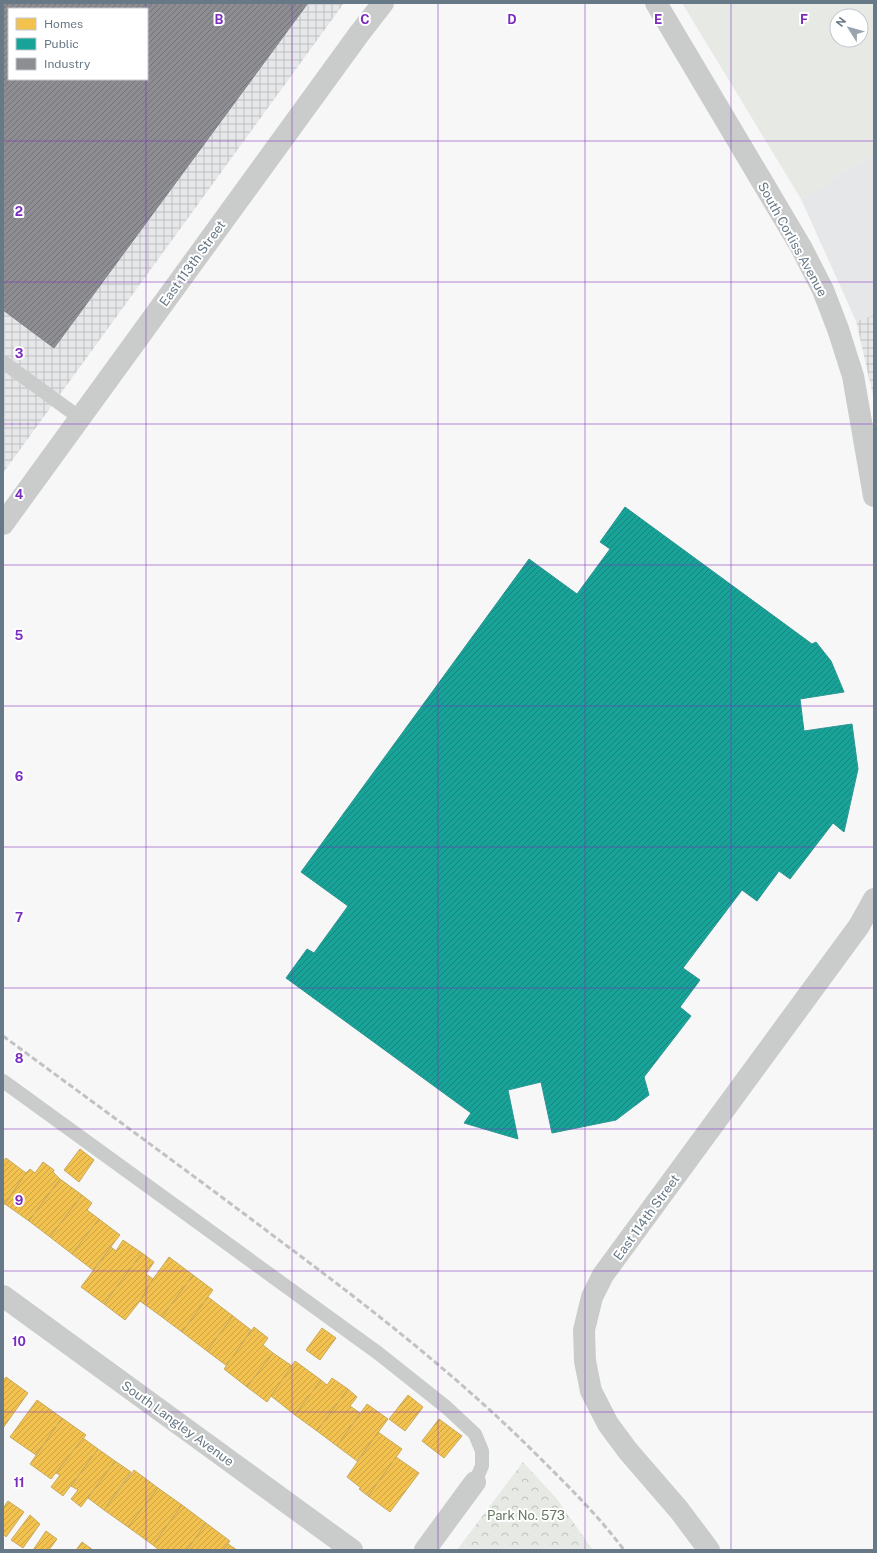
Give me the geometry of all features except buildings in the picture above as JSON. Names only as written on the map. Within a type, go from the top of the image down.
[{"type":"street","name":"East 113th Street","points":[[3,524],[383,3]]},
{"type":"street","name":"South Corliss Avenue","points":[[656,3],[801,247],[823,290],[838,329],[853,376],[874,496]]},
{"type":"street","name":"East 114th Street","points":[[709,1550],[679,1510],[628,1451],[608,1424],[591,1391],[585,1361],[584,1330],[592,1297],[603,1275],[860,926],[874,899]]},
{"type":"street","name":"South Langley Avenue","points":[[3,1296],[352,1550]]},
{"type":"street","points":[[425,1550],[475,1482]]},
{"type":"lane","points":[[3,362],[80,418]]},
{"type":"lane","points":[[3,1081],[378,1353],[446,1407],[475,1434],[482,1451],[482,1466],[475,1482]]},
{"type":"shaded area","points":[[3,3],[344,3],[3,473]]},
{"type":"shaded area","points":[[874,153],[874,315],[856,321],[801,199]]},
{"type":"shaded area","points":[[874,315],[874,400],[856,321]]},
{"type":"green space","points":[[682,3],[874,3],[874,153],[801,199]]},
{"type":"green space","name":"Park No. 573","points":[[523,1462],[556,1498],[593,1550],[457,1550]]},
{"type":"railway","points":[[3,1036],[252,1219],[414,1344],[475,1396],[533,1451],[592,1511],[624,1550]]}]
